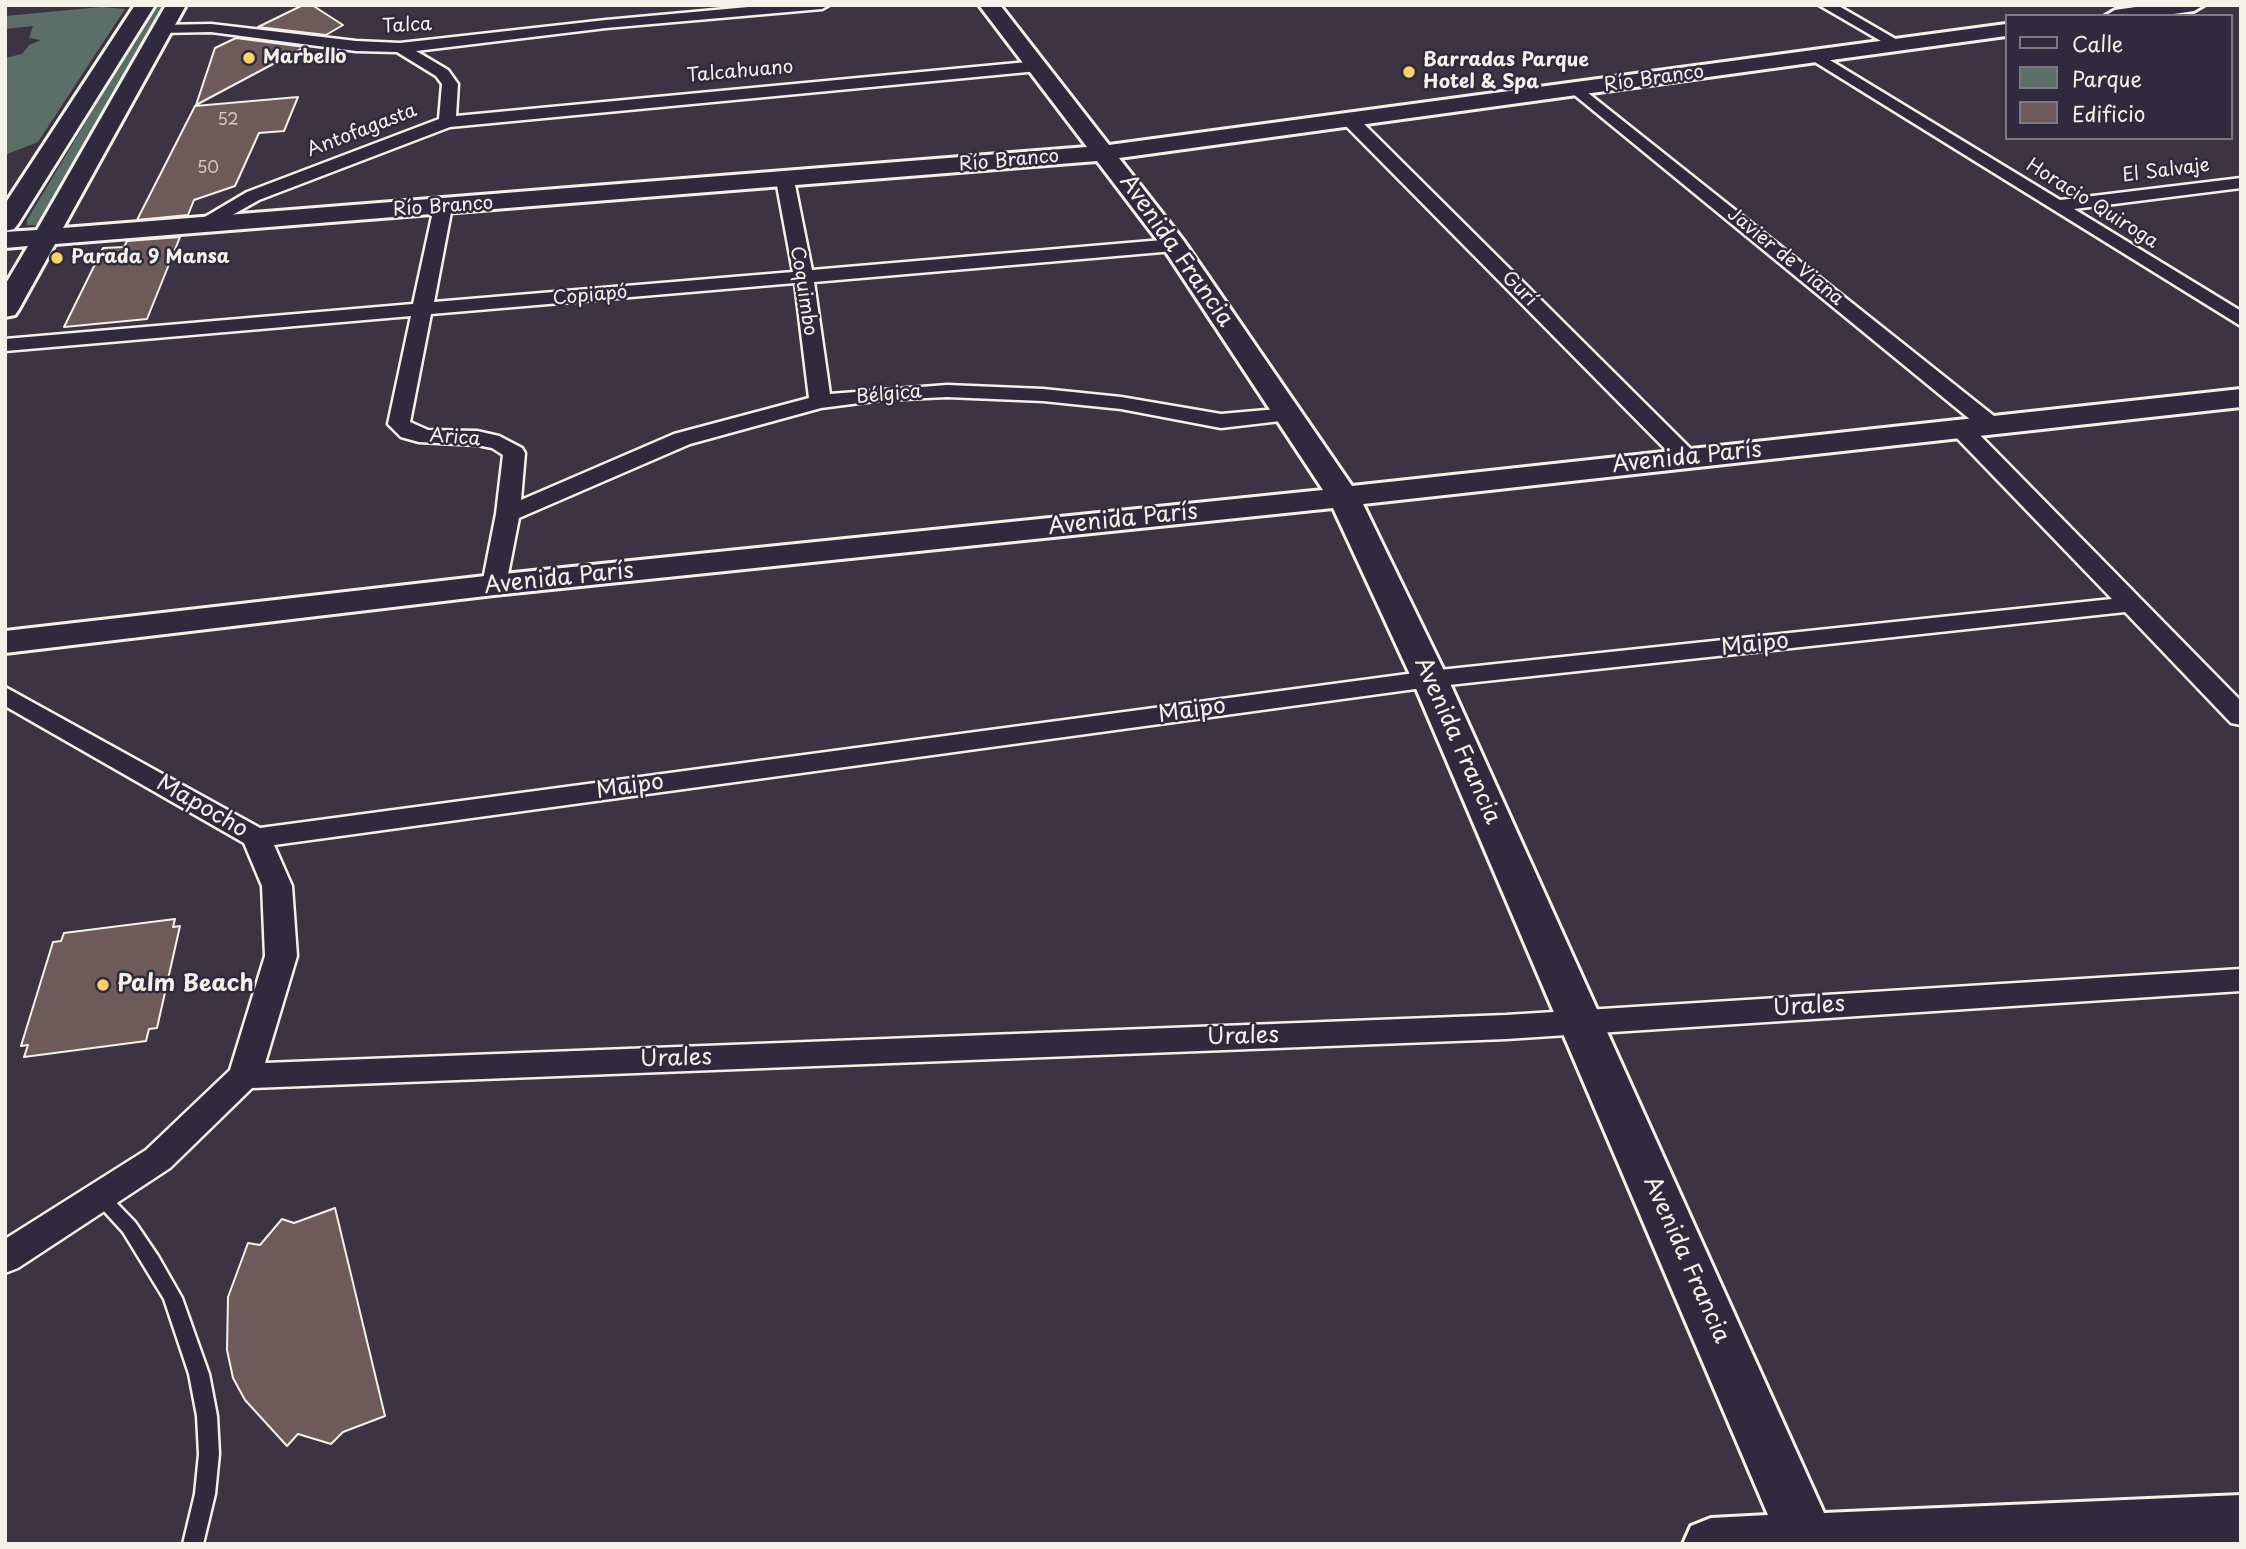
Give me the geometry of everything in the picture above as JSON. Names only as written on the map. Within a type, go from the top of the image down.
[{"type":"street","points":[[5,224],[145,5]]},
{"type":"street","points":[[5,309],[176,5]]},
{"type":"street","points":[[606,5],[606,24]]},
{"type":"street","name":"Talca","points":[[161,29],[211,29],[356,46],[400,48],[606,24],[822,5]]},
{"type":"street","name":"Avenida Francia","points":[[989,5],[1106,153],[1174,245],[1343,496],[1430,679],[1808,1541]]},
{"type":"street","points":[[1826,5],[1898,45]]},
{"type":"street","points":[[2129,14],[2194,5]]},
{"type":"street","name":"Río Branco","points":[[5,240],[1106,153],[2004,30]]},
{"type":"street","name":"Antofagasta","points":[[204,225],[253,196],[447,121],[450,84],[442,73],[400,48]]},
{"type":"street","name":"Horacio Quiroga","points":[[1815,57],[2241,320]]},
{"type":"street","name":"Talcahuano","points":[[447,121],[1038,66]]},
{"type":"street","name":"Javier de Viana","points":[[1578,90],[1975,427],[2131,604],[2241,717]]},
{"type":"street","name":"Gurí","points":[[1351,121],[1686,457]]},
{"type":"street","name":"Coquimbo","points":[[785,180],[804,278],[820,402]]},
{"type":"street","name":"El Salvaje","points":[[2055,206],[2241,183]]},
{"type":"street","name":"Arica","points":[[443,207],[399,424],[409,432],[428,437],[477,438],[499,443],[514,453],[508,514],[494,585]]},
{"type":"street","name":"Copiapó","points":[[5,345],[1174,245]]},
{"type":"street","name":"Bélgica","points":[[508,514],[682,439],[820,402],[883,394],[947,391],[1121,403],[1221,421],[1289,414]]},
{"type":"street","name":"Avenida París","points":[[5,642],[494,585],[2241,398]]},
{"type":"street","name":"Maipo","points":[[256,838],[1430,679],[2131,604]]},
{"type":"street","name":"Mapocho","points":[[5,695],[256,838],[277,886],[281,956],[260,1032],[244,1076]]},
{"type":"street","name":"Urales","points":[[244,1076],[1582,1021],[2241,980]]},
{"type":"street","points":[[5,1258],[158,1159],[244,1076]]},
{"type":"street","points":[[1711,1544],[2241,1521]]},
{"type":"lane","points":[[100,1196],[128,1227],[173,1298],[199,1374],[207,1416],[208,1454],[205,1494],[193,1544]]},
{"type":"green space","points":[[156,5],[171,5],[45,218],[37,225],[27,225],[27,220]]},
{"type":"green space","points":[[102,7],[125,9],[38,142],[5,155],[5,58],[22,54],[29,45],[41,40],[29,38],[33,26],[5,29],[5,16]]},
{"type":"building","points":[[303,5],[312,5],[343,25],[326,35],[258,27]]},
{"type":"building","points":[[236,38],[305,47],[196,105],[215,48]]},
{"type":"building","points":[[298,97],[284,131],[259,133],[235,186],[194,200],[188,215],[137,220],[195,106]]},
{"type":"building","points":[[180,237],[147,319],[64,327],[103,248],[124,247],[127,241]]},
{"type":"building","name":"Palm Beach","points":[[175,919],[173,927],[180,926],[157,1028],[149,1029],[146,1041],[24,1057],[28,1045],[21,1046],[53,942],[61,941],[64,933]]},
{"type":"building","points":[[335,1208],[385,1416],[343,1432],[331,1444],[298,1434],[287,1446],[245,1400],[233,1378],[227,1350],[228,1297],[248,1243],[260,1245],[282,1219],[294,1223]]},
{"type":"place","name":"Marbello","points":[[249,58]]},
{"type":"place","name":"Barradas Parque Hotel & Spa","points":[[1409,72]]},
{"type":"place","name":"Parada 9 Mansa","points":[[57,258]]},
{"type":"place","name":"Palm Beach","points":[[103,985]]}]
